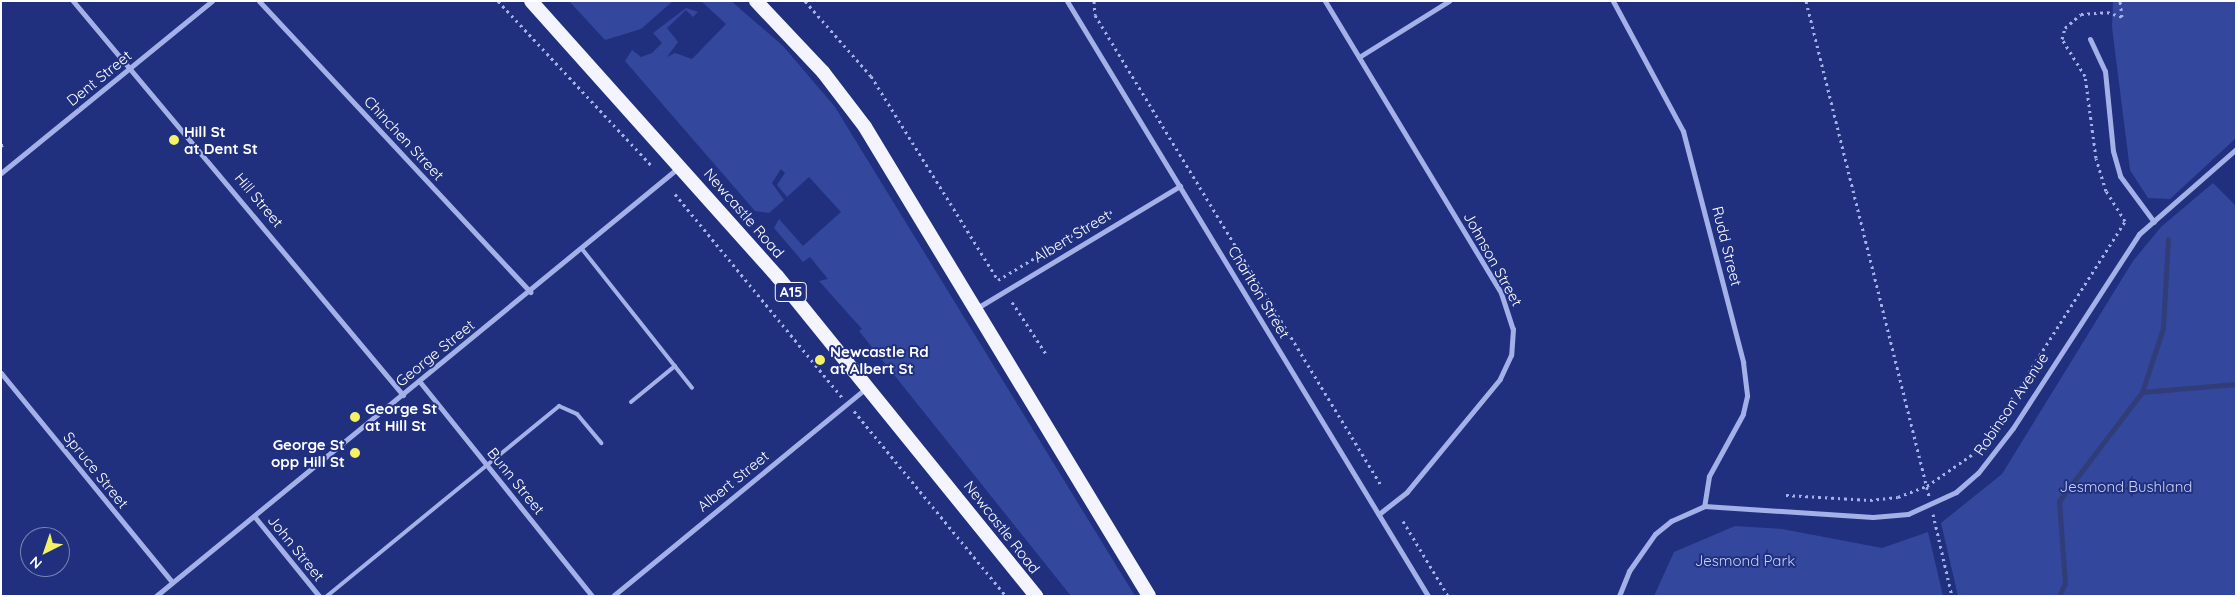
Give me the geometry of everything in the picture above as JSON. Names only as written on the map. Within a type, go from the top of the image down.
[{"type":"highway","name":"Newcastle Road","points":[[530,1],[682,165],[869,385],[1036,596]]},
{"type":"highway","points":[[756,1],[812,60],[865,127],[977,308],[1149,596]]},
{"type":"street","name":"Hill Street","points":[[74,1],[118,57],[132,66],[403,395]]},
{"type":"street","name":"Dent Street","points":[[1,173],[212,1]]},
{"type":"street","name":"Chinchen Street","points":[[259,1],[530,292]]},
{"type":"street","name":"Charlton Street","points":[[1067,1],[1428,596]]},
{"type":"street","name":"Johnson Street","points":[[1325,1],[1501,293],[1513,329],[1511,355],[1500,379],[1407,492],[1379,514]]},
{"type":"street","points":[[1359,57],[1449,1]]},
{"type":"street","name":"Rudd Street","points":[[1613,1],[1683,131],[1744,371],[1748,396],[1743,414],[1710,476],[1704,506]]},
{"type":"street","points":[[2090,39],[2105,71],[2113,151],[2120,176],[2154,222]]},
{"type":"street","name":"Robinson Avenue","points":[[1619,596],[1629,571],[1655,534],[1671,521],[1704,506],[1873,517],[1908,514],[1956,492],[1995,453],[2130,246],[2154,222],[2236,149]]},
{"type":"street","name":"George Street","points":[[156,596],[530,292],[682,165]]},
{"type":"street","name":"Albert Street","points":[[977,308],[1180,186]]},
{"type":"street","name":"Spruce Street","points":[[1,373],[172,582]]},
{"type":"street","name":"Bunn Street","points":[[420,382],[592,596]]},
{"type":"street","name":"Albert Street","points":[[613,596],[869,385]]},
{"type":"street","name":"John Street","points":[[254,516],[319,596]]},
{"type":"lane","points":[[582,249],[692,388]]},
{"type":"lane","points":[[631,402],[675,366]]},
{"type":"lane","points":[[327,596],[559,406],[577,414],[601,443]]},
{"type":"path","points":[[498,1],[653,167]]},
{"type":"path","points":[[805,1],[871,76],[998,280],[1114,210]]},
{"type":"path","points":[[1094,1],[1095,15],[1381,486]]},
{"type":"path","points":[[1806,1],[1927,488]]},
{"type":"path","points":[[1786,495],[1870,500],[1898,497],[1927,488],[1980,449],[2125,221],[2106,191],[2096,158],[2085,76],[2062,39],[2074,18],[2107,12],[2122,17],[2120,1]]},
{"type":"path","points":[[675,194],[842,398]]},
{"type":"path","points":[[1012,302],[1046,354]]},
{"type":"path","points":[[853,411],[1006,596]]},
{"type":"path","points":[[1935,520],[1952,596]]},
{"type":"path","points":[[1403,521],[1448,596]]},
{"type":"green space","points":[[569,1],[673,1],[641,29],[605,40]]},
{"type":"green space","points":[[701,1],[731,1],[783,46],[835,107],[1135,596],[1071,596],[859,331],[862,329],[819,281],[828,279],[810,257],[803,262],[774,228],[779,219],[803,246],[841,212],[809,177],[787,197],[777,185],[785,173],[781,169],[772,183],[784,200],[769,213],[755,211],[625,61],[632,50],[641,57],[652,53],[662,43],[653,33],[686,8],[698,12],[693,17],[686,10],[667,28],[678,42],[667,57],[675,53],[692,59],[726,24]]},
{"type":"green space","points":[[2113,1],[2236,1],[2236,138],[2170,199],[2148,198],[2130,170],[2112,27]]},
{"type":"green space","name":"Jesmond Bushland","points":[[2213,183],[2236,206],[2236,596],[1958,596],[1941,523],[2002,474],[2133,261],[2161,227]]},
{"type":"green space","name":"Jesmond Park","points":[[1735,526],[1782,529],[1882,548],[1928,532],[1943,596],[1654,596],[1674,552]]},
{"type":"waterway","points":[[2142,392],[2163,328],[2168,239]]},
{"type":"waterway","points":[[2059,596],[2065,583],[2059,501],[2142,392],[2236,384]]},
{"type":"place","name":"Hill St at Dent St","points":[[174,140]]},
{"type":"place","name":"Newcastle Rd at Albert St","points":[[820,360]]},
{"type":"place","name":"George St at Hill St","points":[[355,417]]},
{"type":"place","name":"George St opp Hill St","points":[[355,453]]}]
